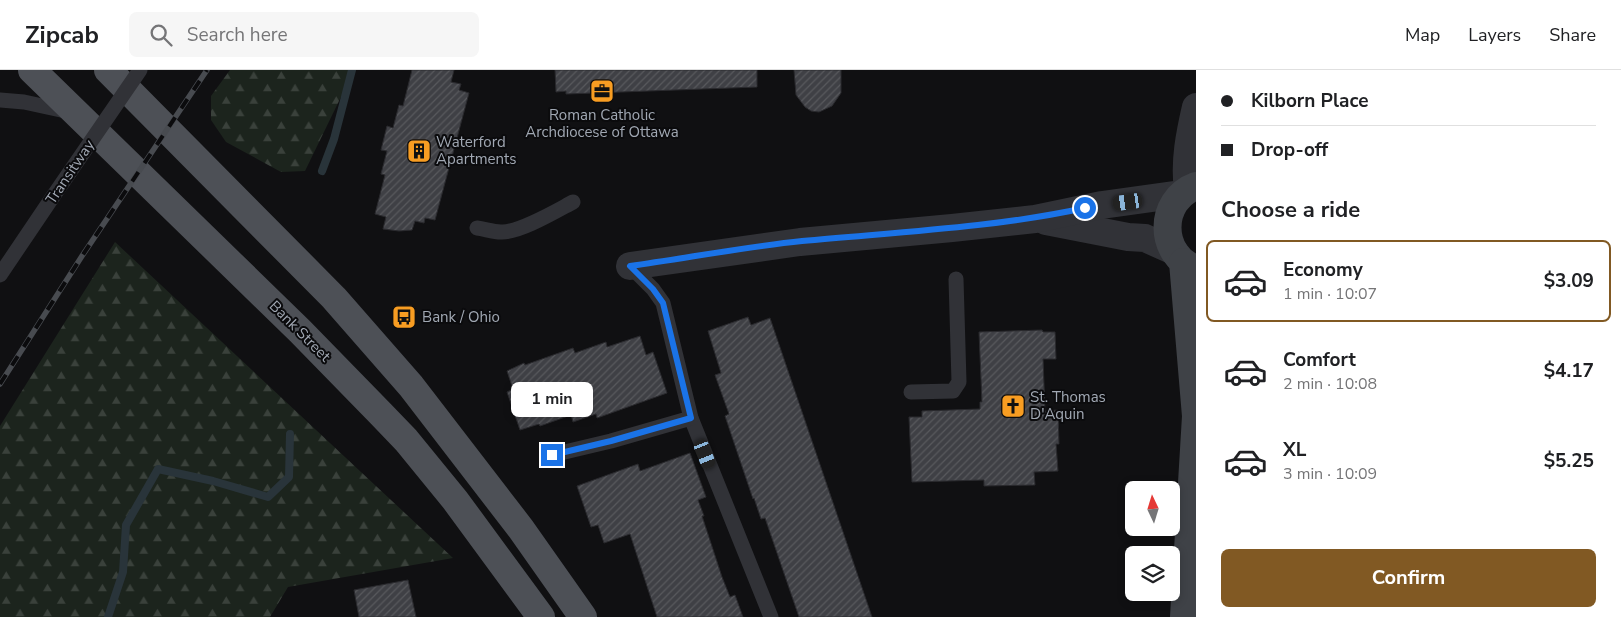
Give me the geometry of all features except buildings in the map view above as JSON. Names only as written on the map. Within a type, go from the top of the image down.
[{"type":"main road","name":"Bank Street","points":[[32,70],[300,331],[394,427],[455,500],[541,617]]},
{"type":"main road","points":[[108,70],[334,298],[412,386],[521,529],[583,617]]},
{"type":"street","points":[[1188,190],[1186,177],[1190,132],[1196,107]]},
{"type":"street","points":[[630,266],[800,242],[1035,219],[1188,190]]},
{"type":"street","points":[[1184,617],[1196,415],[1184,261],[1168,237],[1167,222],[1172,207],[1188,190]]},
{"type":"street","points":[[1035,219],[1128,237],[1145,238],[1184,261]]},
{"type":"lane","name":"Transitway","points":[[0,275],[140,70]]},
{"type":"lane","points":[[0,100],[24,102],[78,114]]},
{"type":"lane","points":[[477,228],[502,232],[527,225],[573,202]]},
{"type":"lane","points":[[630,266],[653,289],[663,303],[691,418],[771,617]]},
{"type":"lane","points":[[911,392],[954,391],[959,382],[956,279]]},
{"type":"lane","points":[[552,455],[611,441],[691,418]]},
{"type":"green space","points":[[230,70],[354,70],[305,171],[281,172],[226,142],[211,120],[211,96]]},
{"type":"green space","points":[[115,242],[453,558],[288,587],[270,617],[0,617],[0,426]]},
{"type":"waterway","points":[[322,171],[334,139],[352,70]]},
{"type":"waterway","points":[[108,617],[123,572],[126,525],[158,469],[213,481],[268,497],[289,477],[290,434]]},
{"type":"railway","points":[[0,384],[82,256],[207,70]]},
{"type":"place","name":"Roman Catholic Archdiocese of Ottawa","points":[[602,91]]},
{"type":"place","name":"Waterford Apartments","points":[[419,151]]},
{"type":"place","name":"Bank / Ohio","points":[[404,317]]},
{"type":"place","name":"St. Thomas D'Aquin","points":[[1013,406]]},
{"type":"route","points":[[552,455],[611,441],[691,418],[663,303],[653,289],[630,266],[800,242],[1035,219],[1085,208]]}]
